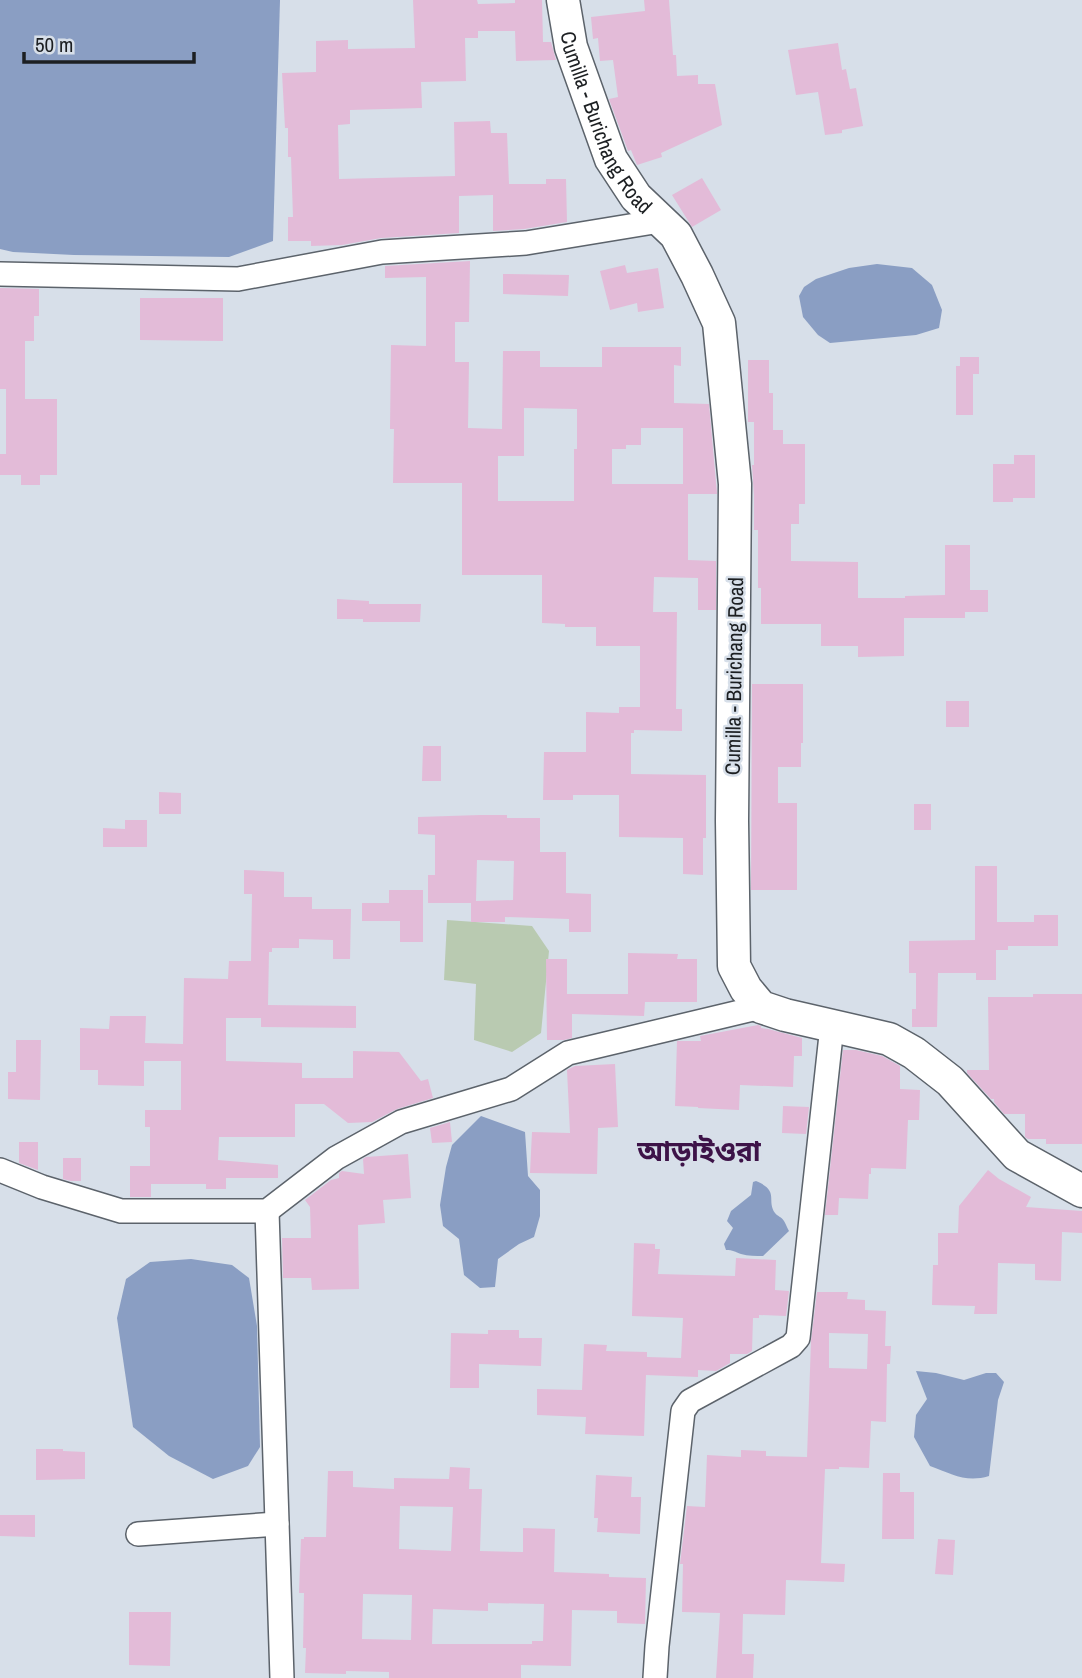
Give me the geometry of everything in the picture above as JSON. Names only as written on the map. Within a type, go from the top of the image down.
[{"type":"main road","name":"Cumilla - Burichang Road","points":[[563,0],[571,47],[611,159],[636,197],[676,235],[719,323],[735,484],[732,821],[734,966],[746,989],[761,1007]]},
{"type":"main road","points":[[761,1007],[889,1039],[914,1053],[950,1081],[1017,1155],[1082,1191]]},
{"type":"street","points":[[0,274],[238,279],[382,252],[526,243],[660,220]]},
{"type":"street","points":[[0,1170],[43,1187],[121,1211],[267,1211],[336,1158],[401,1122],[511,1089],[568,1053],[761,1007]]},
{"type":"street","points":[[655,1678],[683,1411],[690,1401],[791,1346],[799,1338],[832,1026]]},
{"type":"street","points":[[267,1211],[282,1678]]},
{"type":"street","points":[[138,1534],[277,1524]]},
{"type":"green space","points":[[447,920],[532,926],[549,951],[541,1033],[512,1052],[474,1040],[476,984],[444,980]]},
{"type":"water","points":[[0,0],[280,0],[273,241],[229,257],[74,255],[0,249]]},
{"type":"water","points":[[877,264],[912,268],[932,285],[942,310],[939,328],[916,335],[830,343],[818,335],[803,317],[799,296],[804,287],[816,279],[849,268]]},
{"type":"water","points":[[481,1116],[525,1132],[528,1176],[540,1190],[540,1216],[534,1237],[498,1259],[495,1287],[480,1288],[464,1275],[459,1239],[443,1226],[440,1205],[452,1145]]},
{"type":"water","points":[[753,1182],[768,1188],[773,1208],[789,1231],[763,1256],[726,1250],[724,1244],[733,1228],[727,1221],[731,1211],[751,1195]]},
{"type":"water","points":[[191,1259],[232,1265],[249,1278],[257,1326],[260,1447],[248,1466],[213,1479],[169,1456],[133,1427],[117,1318],[126,1279],[150,1262]]},
{"type":"water","points":[[916,1371],[964,1380],[986,1373],[996,1373],[1004,1382],[998,1400],[989,1476],[966,1478],[930,1466],[914,1437],[916,1415],[927,1399]]},
{"type":"building","points":[[413,0],[477,0],[478,4],[542,0],[543,42],[551,42],[556,60],[516,61],[515,31],[478,31],[478,38],[465,38],[466,81],[421,82],[422,108],[350,110],[350,124],[338,125],[339,179],[455,176],[454,122],[490,121],[491,133],[507,133],[509,184],[546,184],[546,179],[566,179],[567,222],[493,231],[493,195],[459,196],[459,233],[381,238],[342,245],[311,246],[311,241],[288,241],[288,217],[293,217],[291,157],[288,157],[282,73],[316,72],[316,41],[348,40],[348,49],[415,48]]},
{"type":"building","points":[[644,0],[669,0],[677,76],[698,75],[698,84],[715,84],[722,125],[661,153],[662,157],[637,165],[631,150],[628,151],[609,99],[618,97],[613,60],[600,61],[598,38],[593,39],[591,17],[645,11]]},
{"type":"building","points":[[838,43],[842,70],[846,69],[850,89],[856,88],[863,126],[825,135],[818,92],[796,95],[788,50]]},
{"type":"building","points":[[702,178],[721,210],[692,227],[672,195]]},
{"type":"building","points":[[470,261],[469,322],[455,322],[455,362],[469,362],[468,428],[502,429],[503,351],[540,351],[540,367],[602,367],[602,347],[681,347],[681,366],[674,365],[674,403],[709,404],[717,494],[688,494],[688,560],[716,561],[716,610],[698,610],[698,578],[654,577],[653,612],[677,612],[676,709],[682,709],[682,731],[634,730],[634,733],[631,733],[631,774],[706,775],[703,875],[683,874],[683,838],[619,837],[619,795],[573,795],[573,800],[543,800],[544,752],[586,752],[586,712],[619,713],[619,707],[640,707],[640,646],[596,646],[596,627],[565,627],[565,624],[542,623],[542,575],[462,575],[462,483],[393,483],[394,429],[390,429],[391,345],[426,346],[426,277],[385,278],[385,266]],"holes":[[[524,408],[577,409],[574,501],[498,501],[498,456],[524,456]],[[641,428],[683,428],[683,484],[612,484],[612,449],[641,445]]]},
{"type":"building","points":[[625,265],[627,273],[658,268],[664,308],[638,312],[637,303],[610,310],[600,271]]},
{"type":"building","points":[[503,274],[569,275],[568,296],[503,294]]},
{"type":"building","points":[[0,288],[39,289],[39,316],[34,316],[34,341],[25,341],[25,399],[57,399],[57,475],[40,475],[40,485],[21,485],[21,475],[0,475],[0,454],[6,454],[6,389],[0,389]]},
{"type":"building","points":[[140,298],[223,298],[223,341],[140,340]]},
{"type":"building","points":[[960,357],[979,357],[979,374],[973,374],[973,415],[956,415],[956,366],[960,366]]},
{"type":"building","points":[[748,360],[769,360],[769,393],[773,393],[773,430],[783,430],[783,444],[805,444],[805,504],[799,504],[799,524],[791,524],[791,561],[858,562],[858,598],[945,595],[945,545],[970,545],[970,590],[988,590],[988,612],[965,612],[965,618],[904,618],[904,656],[858,657],[858,646],[821,646],[821,624],[761,624],[758,530],[754,530],[754,422],[748,422]]},
{"type":"building","points":[[1014,455],[1035,455],[1035,498],[993,502],[993,464],[1014,464]]},
{"type":"building","points":[[337,599],[369,601],[369,604],[421,604],[420,622],[337,619]]},
{"type":"building","points":[[752,684],[803,684],[801,767],[778,767],[778,803],[797,803],[797,890],[751,890]]},
{"type":"building","points":[[946,701],[969,701],[969,727],[946,727]]},
{"type":"building","points":[[423,746],[441,746],[441,781],[422,781]]},
{"type":"building","points":[[159,792],[181,793],[181,814],[159,814]]},
{"type":"building","points":[[914,804],[931,804],[931,830],[914,830]]},
{"type":"building","points":[[507,815],[507,818],[540,818],[540,852],[566,852],[566,893],[591,894],[591,932],[569,932],[569,919],[505,917],[505,922],[471,922],[471,903],[428,903],[428,875],[435,875],[435,835],[418,834],[418,817]],"holes":[[[477,860],[514,861],[513,900],[476,901]]]},
{"type":"building","points":[[125,820],[147,820],[147,847],[103,847],[103,828],[125,829]]},
{"type":"building","points":[[975,866],[997,866],[997,922],[1034,922],[1034,915],[1058,915],[1058,946],[1008,946],[1008,950],[996,950],[996,980],[976,980],[976,973],[938,973],[937,1027],[912,1027],[912,1009],[916,1009],[916,973],[909,973],[909,941],[975,940]]},
{"type":"building","points":[[244,870],[284,872],[284,897],[312,897],[312,909],[351,909],[350,959],[333,959],[333,940],[299,939],[299,948],[272,948],[272,952],[269,952],[268,1005],[356,1006],[356,1028],[261,1027],[261,1018],[226,1018],[226,1061],[302,1063],[302,1078],[353,1078],[353,1051],[399,1052],[421,1081],[428,1079],[433,1098],[397,1109],[372,1122],[348,1123],[324,1104],[295,1104],[295,1137],[219,1137],[218,1160],[278,1165],[278,1178],[226,1178],[226,1189],[206,1189],[206,1184],[151,1184],[151,1197],[130,1197],[130,1166],[150,1166],[150,1127],[145,1127],[145,1110],[181,1110],[181,1061],[144,1061],[144,1086],[98,1085],[98,1070],[80,1070],[80,1028],[109,1029],[110,1016],[146,1016],[145,1043],[183,1044],[184,978],[228,979],[229,961],[251,961],[252,894],[244,894]]},
{"type":"building","points":[[389,890],[423,890],[423,942],[400,942],[400,921],[362,921],[362,903],[389,903]]},
{"type":"building","points":[[628,953],[678,954],[677,959],[697,959],[697,1002],[645,1002],[644,1016],[572,1014],[572,1038],[547,1040],[546,959],[567,959],[567,994],[628,994]]},
{"type":"building","points":[[1033,994],[1082,994],[1082,1144],[1046,1144],[1046,1139],[1028,1139],[1025,1137],[1025,1114],[1004,1114],[994,1099],[967,1073],[967,1070],[989,1070],[988,997],[1033,997]]},
{"type":"building","points":[[758,1025],[802,1038],[802,1056],[794,1056],[793,1087],[740,1085],[739,1110],[675,1106],[677,1041],[701,1041],[700,1036]]},
{"type":"building","points":[[16,1040],[41,1040],[40,1100],[8,1099],[8,1072],[16,1072]]},
{"type":"building","points":[[843,1050],[882,1056],[900,1066],[900,1089],[920,1090],[919,1120],[908,1120],[906,1169],[871,1168],[868,1199],[839,1198],[838,1215],[825,1215]]},
{"type":"building","points":[[615,1064],[618,1127],[598,1128],[597,1174],[530,1173],[532,1132],[570,1133],[567,1070],[575,1066]]},
{"type":"building","points":[[783,1106],[809,1107],[806,1134],[782,1133]]},
{"type":"building","points":[[450,1122],[452,1142],[432,1143],[430,1128]]},
{"type":"building","points":[[19,1142],[38,1142],[38,1170],[19,1163]]},
{"type":"building","points":[[408,1154],[411,1198],[383,1200],[385,1223],[358,1225],[359,1289],[312,1290],[311,1278],[283,1278],[282,1238],[311,1238],[310,1207],[305,1200],[331,1180],[339,1178],[342,1171],[364,1174],[363,1159],[366,1157]]},
{"type":"building","points":[[63,1158],[81,1158],[81,1181],[63,1179]]},
{"type":"building","points":[[988,1170],[1031,1197],[1026,1207],[1082,1211],[1082,1233],[1062,1232],[1061,1281],[1035,1280],[1035,1264],[998,1263],[997,1314],[974,1314],[975,1306],[932,1305],[933,1265],[938,1265],[938,1233],[958,1233],[959,1206]]},
{"type":"building","points":[[634,1243],[655,1244],[655,1249],[660,1249],[658,1274],[735,1276],[736,1258],[776,1260],[775,1290],[789,1291],[786,1316],[759,1315],[759,1318],[753,1318],[752,1351],[747,1354],[730,1354],[730,1363],[716,1371],[698,1370],[698,1377],[646,1375],[644,1436],[585,1434],[586,1417],[537,1415],[537,1389],[582,1390],[584,1344],[607,1345],[606,1351],[647,1352],[647,1357],[681,1358],[683,1318],[632,1316]]},
{"type":"building","points":[[817,1292],[848,1292],[847,1299],[865,1300],[865,1310],[886,1311],[885,1346],[891,1346],[890,1364],[887,1364],[886,1422],[871,1421],[869,1468],[825,1469],[821,1563],[845,1564],[844,1582],[786,1580],[785,1615],[743,1614],[742,1654],[754,1654],[753,1678],[716,1678],[720,1613],[682,1612],[683,1564],[680,1564],[687,1506],[705,1507],[707,1455],[741,1457],[741,1450],[766,1451],[766,1456],[807,1457],[811,1341]],"holes":[[[829,1333],[868,1334],[867,1369],[829,1368]]]},
{"type":"building","points":[[488,1330],[519,1330],[519,1338],[542,1338],[541,1366],[479,1364],[479,1388],[450,1388],[451,1333],[488,1334]]},
{"type":"building","points":[[36,1449],[85,1452],[85,1479],[36,1480]]},
{"type":"building","points":[[450,1467],[470,1468],[469,1489],[482,1489],[480,1551],[523,1552],[523,1528],[555,1529],[554,1572],[646,1578],[645,1624],[617,1623],[617,1611],[572,1610],[571,1666],[521,1665],[521,1678],[389,1678],[389,1672],[305,1673],[304,1593],[299,1593],[301,1539],[326,1537],[328,1471],[353,1471],[353,1487],[394,1489],[394,1478],[449,1479]],"holes":[[[400,1506],[453,1507],[451,1551],[399,1549]],[[363,1594],[412,1595],[411,1640],[362,1639]],[[488,1603],[544,1604],[543,1641],[532,1641],[532,1644],[432,1644],[433,1609],[488,1611]]]},
{"type":"building","points":[[883,1473],[900,1473],[900,1492],[914,1492],[914,1539],[882,1539]]},
{"type":"building","points":[[596,1475],[632,1477],[631,1497],[641,1497],[640,1534],[597,1532],[598,1518],[594,1518]]},
{"type":"building","points":[[0,1515],[35,1515],[35,1537],[0,1536]]},
{"type":"building","points":[[938,1539],[955,1540],[953,1575],[935,1574]]},
{"type":"building","points":[[129,1612],[171,1612],[170,1666],[129,1665]]},
{"type":"district","name":"আড়াইওরা","points":[[699,1151]]}]
